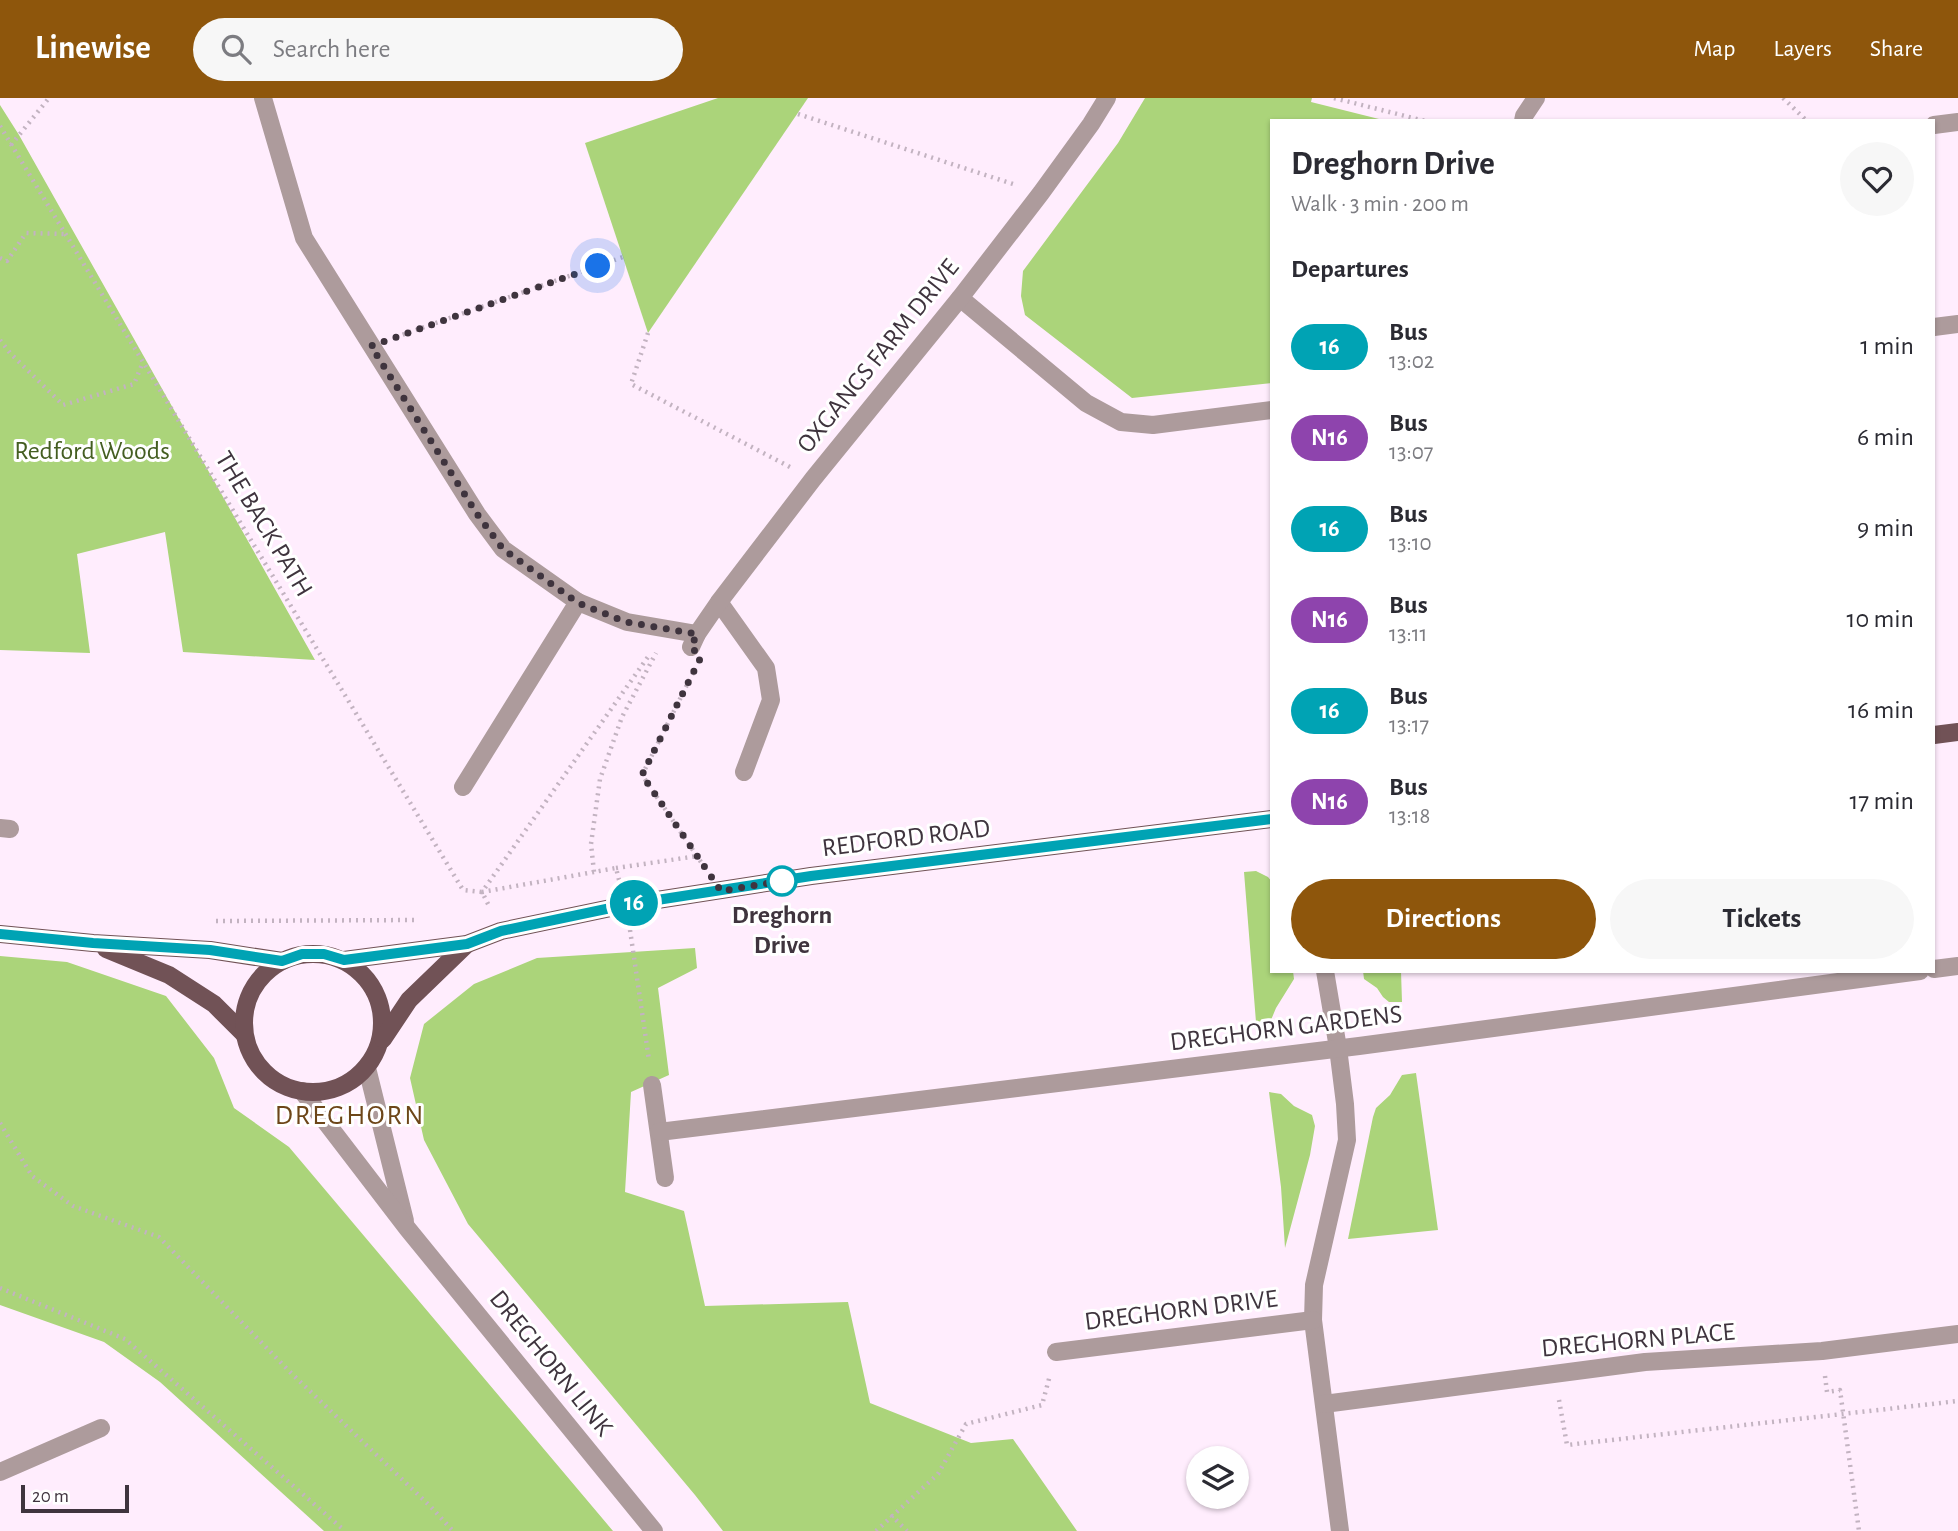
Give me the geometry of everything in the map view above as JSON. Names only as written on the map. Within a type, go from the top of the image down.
[{"type":"main road","points":[[1935,735],[1958,732]]},
{"type":"main road","name":"REDFORD ROAD","points":[[344,960],[467,944],[501,931],[625,905],[811,876],[1270,819]]},
{"type":"main road","points":[[0,934],[210,950],[282,961]]},
{"type":"main road","points":[[93,943],[169,975],[214,1004],[244,1034]]},
{"type":"main road","name":"REDFORD ROAD","points":[[380,1044],[409,1000],[467,944]]},
{"type":"main road","points":[[302,954],[324,954],[344,960],[361,972],[373,987],[381,1006],[383,1025],[380,1044],[367,1068],[349,1083],[326,1091],[302,1091],[282,1085],[264,1072],[251,1055],[244,1034],[244,1013],[251,992],[264,974],[282,961],[302,954]]},
{"type":"street","points":[[263,98],[304,238],[477,514],[503,549],[578,603],[626,622],[694,641]]},
{"type":"street","name":"OXGANGS FARM DRIVE","points":[[694,641],[719,602],[813,479],[960,298],[1041,193],[1107,98]]},
{"type":"street","points":[[1523,119],[1536,98]]},
{"type":"street","points":[[1935,125],[1958,122]]},
{"type":"street","points":[[960,298],[1086,403],[1121,422],[1153,425],[1270,410]]},
{"type":"street","points":[[1935,327],[1958,324]]},
{"type":"street","points":[[719,602],[766,668],[771,700],[744,772]]},
{"type":"street","points":[[463,787],[578,603]]},
{"type":"street","points":[[1935,970],[1958,966]]},
{"type":"street","name":"DREGHORN DRIVE","points":[[1325,973],[1338,1048],[1347,1140],[1314,1285],[1313,1320],[1340,1531]]},
{"type":"street","name":"DREGHORN GARDENS","points":[[659,1132],[1338,1048],[1905,973]]},
{"type":"street","name":"DREGHORN LINK","points":[[367,1068],[407,1228]]},
{"type":"street","points":[[651,1077],[665,1178]]},
{"type":"street","name":"DREGHORN LINK","points":[[302,1091],[407,1228],[654,1531]]},
{"type":"street","name":"DREGHORN DRIVE","points":[[1056,1352],[1313,1320]]},
{"type":"street","name":"DREGHORN PLACE","points":[[1324,1404],[1645,1362],[1822,1351],[1958,1334]]},
{"type":"street","points":[[0,1472],[101,1428]]},
{"type":"path","points":[[11,145],[50,98]]},
{"type":"path","points":[[1334,98],[1417,119]]},
{"type":"path","points":[[1783,98],[1805,119]]},
{"type":"path","points":[[798,114],[1041,193]]},
{"type":"path","name":"THE BACK PATH","points":[[0,126],[463,890],[482,892]]},
{"type":"path","points":[[0,258],[7,261],[26,233],[65,234]]},
{"type":"path","points":[[371,346],[623,257]]},
{"type":"path","points":[[648,333],[631,384],[813,479]]},
{"type":"path","points":[[0,340],[64,405],[134,384],[143,362]]},
{"type":"path","points":[[694,641],[701,657],[642,775],[721,891]]},
{"type":"path","points":[[482,892],[652,650],[658,650],[622,717],[600,779],[591,844],[594,872]]},
{"type":"path","points":[[482,892],[698,856]]},
{"type":"path","points":[[616,868],[630,931],[651,1077]]},
{"type":"path","points":[[482,892],[501,931]]},
{"type":"path","points":[[214,921],[423,920]]},
{"type":"path","points":[[0,1123],[32,1176],[73,1206],[159,1237],[290,1372],[453,1531]]},
{"type":"path","points":[[0,1288],[125,1339],[345,1531]]},
{"type":"path","points":[[876,1531],[938,1474],[966,1424],[1042,1405],[1056,1352]]},
{"type":"path","points":[[1827,1392],[1840,1390],[1859,1531]]},
{"type":"path","points":[[1546,1402],[1560,1400],[1567,1445],[1958,1401]]},
{"type":"path","points":[[891,1515],[907,1531]]},
{"type":"green space","points":[[718,98],[808,98],[648,333],[585,143]]},
{"type":"green space","points":[[1145,98],[1312,98],[1311,102],[1379,119],[1270,119],[1270,383],[1132,398],[1025,315],[1021,296],[1023,271],[1118,143]]},
{"type":"green space","name":"Redford Woods","points":[[0,105],[315,660],[183,652],[165,532],[77,554],[90,653],[0,650]]},
{"type":"green space","points":[[1256,871],[1270,880],[1270,973],[1293,973],[1294,979],[1271,1020],[1256,1022],[1244,872]]},
{"type":"green space","points":[[695,948],[697,968],[658,988],[669,1075],[631,1092],[625,1192],[684,1211],[705,1306],[848,1302],[870,1403],[971,1443],[1013,1439],[1077,1531],[723,1531],[468,1224],[424,1140],[410,1078],[424,1024],[474,984],[537,958]]},
{"type":"green space","points":[[0,956],[67,962],[166,996],[214,1058],[234,1108],[289,1147],[613,1531],[324,1531],[160,1382],[104,1342],[0,1305]]},
{"type":"green space","points":[[1363,973],[1401,973],[1402,1002],[1389,1002],[1377,988],[1364,979]]},
{"type":"green space","points":[[1416,1073],[1438,1230],[1348,1239],[1376,1108],[1390,1095],[1402,1075]]},
{"type":"green space","points":[[1269,1092],[1281,1094],[1294,1106],[1312,1115],[1315,1126],[1285,1248],[1281,1187]]},
{"type":"bus line","name":"16","points":[[0,934],[210,950],[282,961],[302,954],[324,954],[344,960],[467,944],[501,931],[625,905],[811,876],[1270,819]]},
{"type":"place","name":"Dreghorn Drive","points":[[782,881]]},
{"type":"district","name":"DREGHORN","points":[[350,1116]]},
{"type":"route","points":[[598,266],[371,346],[477,514],[503,549],[578,603],[626,622],[697,634],[691,647],[701,657],[642,775],[721,891],[788,880],[782,881]]}]
